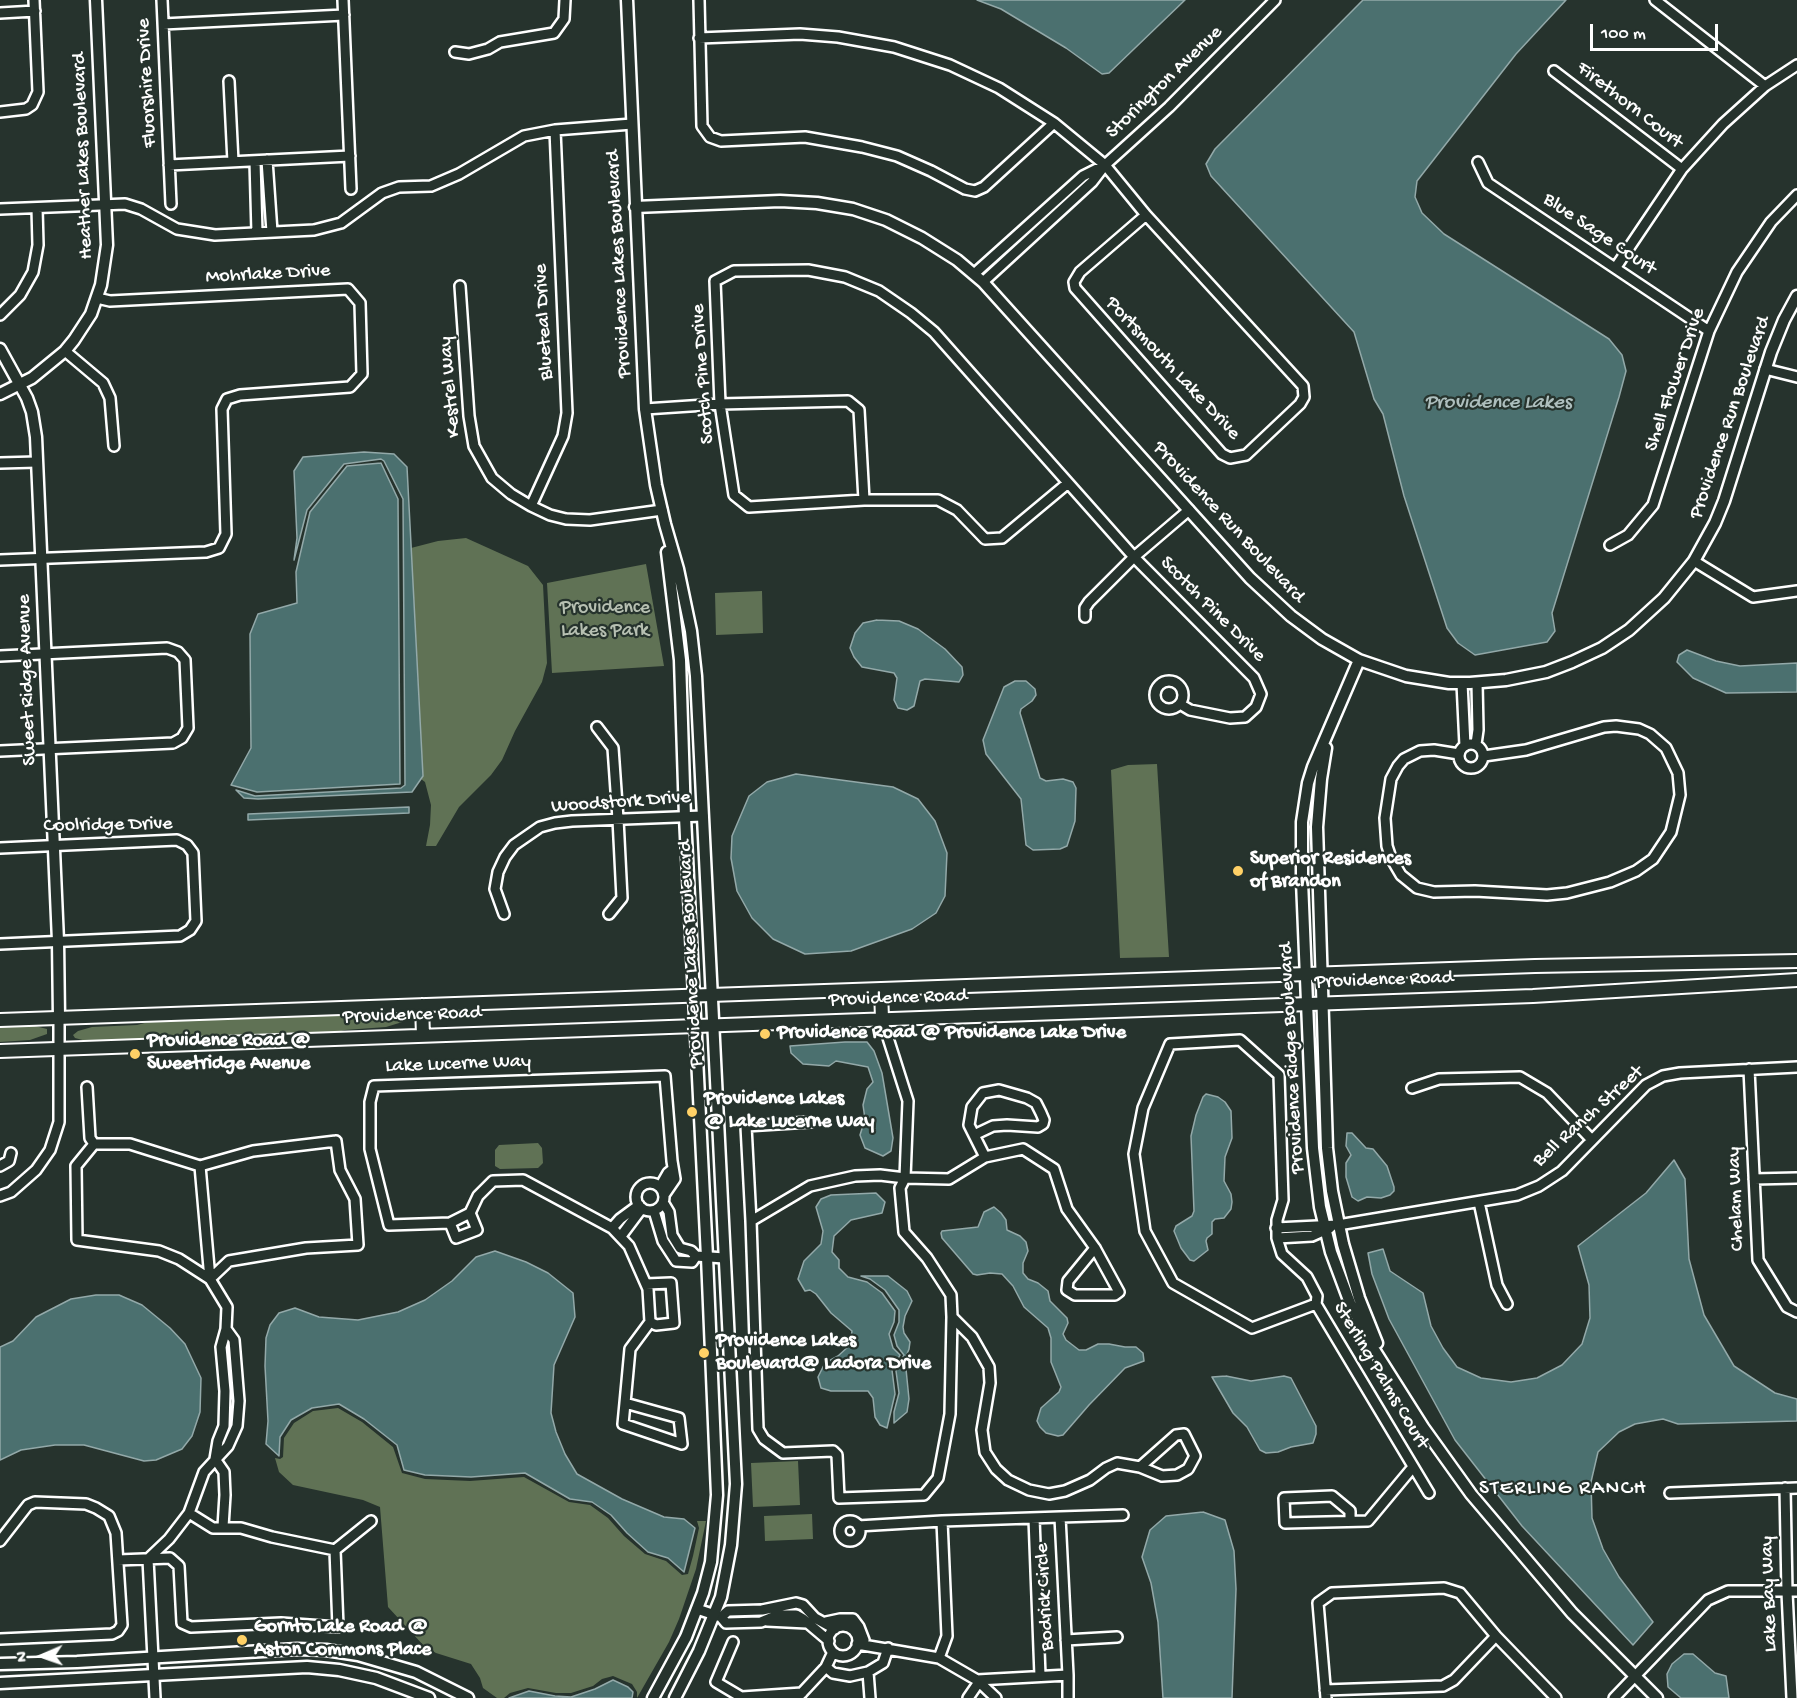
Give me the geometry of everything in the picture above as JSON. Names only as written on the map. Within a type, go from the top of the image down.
[{"type":"main road","name":"Providence Road","points":[[0,1020],[1307,973],[1797,961]]},
{"type":"main road","points":[[1761,963],[1761,981]]},
{"type":"main road","name":"Providence Road","points":[[0,1051],[1533,996],[1797,980]]},
{"type":"main road","points":[[881,989],[882,1019]]},
{"type":"main road","points":[[422,1005],[423,1036]]},
{"type":"street","points":[[0,112],[26,109],[36,100],[38,93],[34,0]]},
{"type":"street","name":"Heather Lakes Boulevard","points":[[0,394],[20,385],[45,369],[65,351],[83,328],[97,298],[106,256],[106,204],[96,0]]},
{"type":"street","name":"Fluorshire Drive","points":[[162,0],[171,204]]},
{"type":"street","points":[[343,0],[351,189]]},
{"type":"street","points":[[455,52],[469,54],[508,40],[554,33],[564,19],[565,0]]},
{"type":"street","name":"Providence Lakes Boulevard","points":[[627,0],[645,409],[662,510],[678,569],[694,658],[736,1484],[735,1518],[718,1616],[675,1698]]},
{"type":"street","points":[[699,0],[702,126],[710,137],[721,141],[806,137],[862,147],[897,156],[965,189],[975,190],[984,187],[1054,123]]},
{"type":"street","name":"Storington Avenue","points":[[982,282],[1092,183],[1105,165],[1169,107],[1275,0]]},
{"type":"street","points":[[1655,0],[1765,86]]},
{"type":"street","points":[[0,13],[35,11]]},
{"type":"street","points":[[163,24],[344,15]]},
{"type":"street","name":"Portsmouth Lake Drive","points":[[699,38],[800,34],[875,42],[932,59],[976,76],[1021,101],[1054,123],[1105,165],[1146,215],[1303,386],[1304,397],[1300,404],[1246,455],[1230,458],[1222,454],[1076,288],[1074,282],[1080,272],[1146,215]]},
{"type":"street","points":[[1616,267],[1682,169],[1723,124],[1765,86],[1797,64]]},
{"type":"street","name":"Firethorn Court","points":[[1554,71],[1682,169]]},
{"type":"street","points":[[229,81],[232,162]]},
{"type":"street","points":[[0,209],[131,205],[177,229],[215,235],[314,230],[341,223],[382,193],[399,187],[431,186],[459,174],[524,136],[555,130],[632,124]]},
{"type":"street","name":"Blueteal Drive","points":[[531,506],[563,436],[567,413],[555,130]]},
{"type":"street","name":"Fluorshire Drive","points":[[169,165],[350,156]]},
{"type":"street","points":[[267,160],[272,232]]},
{"type":"street","points":[[255,161],[257,233]]},
{"type":"street","name":"Blue Sage Court","points":[[1478,162],[1488,183],[1709,331]]},
{"type":"street","name":"Storington Avenue","points":[[974,274],[1083,176],[1105,165]]},
{"type":"street","name":"Shell Flower Drive","points":[[1610,544],[1628,535],[1653,506],[1709,331],[1737,272],[1771,222],[1797,195]]},
{"type":"street","points":[[256,201],[270,200]]},
{"type":"street","name":"Providence Run Boulevard","points":[[635,207],[780,201],[842,207],[886,220],[910,231],[934,245],[982,282],[1251,578],[1291,616],[1328,644],[1359,660],[1406,676],[1462,683],[1477,683],[1546,672],[1602,648],[1653,610],[1694,561],[1715,523],[1765,369],[1780,328],[1797,296]]},
{"type":"street","points":[[0,315],[20,295],[33,272],[38,245],[37,208]]},
{"type":"street","name":"Scotch Pine Drive","points":[[1068,483],[1002,538],[985,539],[957,510],[938,500],[864,500],[749,507],[734,495],[720,404],[716,281],[734,271],[808,270],[845,277],[879,291],[911,313],[934,333],[1068,483],[1134,557],[1254,678],[1262,694],[1256,707],[1245,717],[1230,718],[1190,711],[1180,704]]},
{"type":"street","name":"Kestrel Way","points":[[460,286],[469,416],[474,446],[492,478],[511,494],[531,506],[550,515],[567,519],[590,520],[662,510]]},
{"type":"street","name":"Mohrlake Drive","points":[[41,558],[206,552],[219,548],[226,534],[222,410],[227,399],[240,395],[350,387],[362,374],[360,303],[348,289],[110,301],[97,298]]},
{"type":"street","name":"Sweet Ridge Avenue","points":[[0,349],[32,412],[37,462],[59,1018]]},
{"type":"street","points":[[65,351],[103,383],[110,398],[114,446]]},
{"type":"street","points":[[1765,369],[1797,377]]},
{"type":"street","points":[[645,409],[720,404],[848,401],[859,410],[864,500]]},
{"type":"street","points":[[0,463],[37,462]]},
{"type":"street","points":[[1085,617],[1089,602],[1134,557],[1189,510]]},
{"type":"street","name":"Providence Lakes Boulevard","points":[[653,1698],[681,1647],[697,1609],[711,1562],[717,1495],[702,1257],[680,660],[665,524]]},
{"type":"street","points":[[0,560],[41,558]]},
{"type":"street","points":[[1694,561],[1753,597],[1797,591]]},
{"type":"street","points":[[0,656],[167,648],[178,652],[184,660],[188,728],[182,738],[173,743],[0,751]]},
{"type":"street","name":"Providence Ridge Boulevard","points":[[1359,660],[1313,767],[1303,813],[1302,856],[1313,1148],[1325,1228],[1335,1264],[1350,1303],[1373,1348],[1423,1427],[1471,1494],[1572,1613],[1657,1698]]},
{"type":"street","points":[[1462,683],[1461,762],[1470,768],[1481,764],[1484,756],[1482,749],[1476,744]]},
{"type":"street","points":[[1476,744],[1477,683]]},
{"type":"street","name":"Providence Ridge Boulevard","points":[[1332,722],[1320,779],[1317,815],[1327,1148],[1338,1225],[1359,1298],[1394,1381]]},
{"type":"street","points":[[597,727],[613,748],[618,819],[622,898],[609,914]]},
{"type":"street","points":[[1476,744],[1462,750],[1420,751],[1404,759],[1391,779],[1385,818],[1387,846],[1401,875],[1417,888],[1434,892],[1475,891],[1547,895],[1567,893],[1610,882],[1636,871],[1653,859],[1671,832],[1680,795],[1678,773],[1666,748],[1650,734],[1639,729],[1604,727],[1526,750],[1484,756]]},
{"type":"street","name":"Woodstork Drive","points":[[504,914],[495,889],[498,872],[514,845],[540,827],[555,823],[703,816]]},
{"type":"street","name":"Coolridge Drive","points":[[0,848],[177,840],[187,845],[193,854],[196,921],[190,930],[180,936],[0,944]]},
{"type":"street","points":[[0,1196],[11,1192],[36,1170],[50,1150],[59,1122],[59,1018]]},
{"type":"street","points":[[810,1122],[747,1126],[758,1429],[764,1439],[783,1452],[832,1451],[837,1455],[839,1498],[924,1495],[938,1478],[950,1414],[951,1295],[927,1258],[904,1232],[900,1188],[905,1178],[908,1101],[882,1019]]},
{"type":"street","name":"Sterling Palms Court","points":[[1316,1304],[1252,1328],[1173,1283],[1145,1231],[1134,1154],[1143,1108],[1170,1044],[1240,1040],[1279,1075],[1283,1200],[1276,1228],[1282,1254],[1307,1277],[1317,1296],[1316,1304],[1429,1493]]},
{"type":"street","name":"Bell Ranch Street","points":[[1338,1225],[1517,1195],[1539,1186],[1562,1171],[1646,1085],[1663,1076],[1797,1067]]},
{"type":"street","name":"Chelam Way","points":[[1749,1069],[1758,1260],[1787,1307],[1797,1312]]},
{"type":"street","name":"Lake Lucerne Way","points":[[470,1213],[450,1223],[389,1226],[370,1149],[370,1102],[374,1086],[665,1076],[675,1179],[673,1185],[663,1195]]},
{"type":"street","points":[[1412,1088],[1439,1079],[1520,1077],[1548,1093],[1592,1140]]},
{"type":"street","points":[[87,1087],[90,1138],[94,1144]]},
{"type":"street","points":[[974,1135],[993,1126],[1038,1127],[1043,1124],[1044,1120],[1036,1103],[999,1090],[983,1093],[972,1107],[969,1125],[974,1135],[985,1157]]},
{"type":"street","points":[[94,1144],[130,1144],[200,1166],[254,1150],[336,1141],[340,1170],[354,1199],[358,1245],[306,1248],[229,1261],[210,1279]]},
{"type":"street","points":[[94,1144],[76,1166],[77,1240],[159,1251],[179,1259],[210,1279],[227,1307],[226,1329],[221,1347],[224,1426],[218,1441],[215,1459],[224,1472],[223,1527]]},
{"type":"street","points":[[751,1221],[810,1186],[833,1179],[880,1175],[949,1179],[985,1157],[1023,1149],[1054,1169],[1067,1209],[1095,1248],[1119,1292],[1115,1295],[1075,1295],[1067,1290],[1068,1281],[1095,1248]]},
{"type":"street","points":[[0,1166],[9,1161],[11,1153]]},
{"type":"street","points":[[200,1166],[210,1279]]},
{"type":"street","points":[[1754,1179],[1797,1178]]},
{"type":"street","points":[[450,1223],[456,1238],[477,1230],[470,1213],[478,1196],[493,1181],[523,1180],[612,1228],[621,1236],[629,1246],[646,1284],[650,1322],[630,1348],[623,1424],[682,1444],[680,1418],[625,1403]]},
{"type":"street","points":[[621,1236],[640,1207],[637,1192],[643,1185],[652,1183],[663,1195],[669,1212],[672,1235],[680,1248],[702,1257]]},
{"type":"street","points":[[663,1195],[654,1211],[663,1241],[676,1261],[692,1262],[702,1257],[724,1257]]},
{"type":"street","points":[[1479,1202],[1497,1285],[1507,1304]]},
{"type":"street","points":[[612,1228],[620,1219],[640,1207],[654,1211]]},
{"type":"street","points":[[1276,1228],[1325,1228],[1338,1225]]},
{"type":"street","points":[[1277,1238],[1312,1236],[1325,1228]]},
{"type":"street","points":[[646,1284],[671,1283],[674,1323],[656,1325],[650,1322]]},
{"type":"street","points":[[952,1317],[972,1337],[989,1367],[990,1383],[982,1430],[985,1452],[996,1469],[1008,1480],[1029,1490],[1049,1494],[1065,1491],[1090,1480],[1117,1463],[1140,1467],[1162,1476],[1177,1475],[1188,1469],[1195,1456],[1184,1434],[1176,1435],[1140,1467]]},
{"type":"street","points":[[148,1558],[169,1539],[189,1513],[204,1472],[228,1446],[237,1426],[238,1387],[234,1340],[226,1329]]},
{"type":"street","points":[[224,1388],[238,1387]]},
{"type":"street","name":"Sterling Palms Court","points":[[1350,1521],[1350,1511],[1332,1496],[1284,1498],[1285,1523],[1368,1521],[1413,1467]]},
{"type":"street","name":"Lake Bay Way","points":[[1785,1488],[1792,1591],[1792,1698]]},
{"type":"street","points":[[1670,1493],[1797,1488]]},
{"type":"street","points":[[0,1541],[28,1505],[35,1502],[86,1504],[109,1516],[116,1533],[122,1625],[112,1634],[0,1639]]},
{"type":"street","points":[[189,1513],[213,1528],[241,1528],[335,1550]]},
{"type":"street","points":[[1060,1517],[1123,1515]]},
{"type":"street","name":"Bodrick Circle","points":[[858,1526],[1060,1517],[1068,1675],[978,1681]]},
{"type":"street","name":"Bodrick Circle","points":[[1034,1518],[1040,1676]]},
{"type":"street","points":[[335,1550],[371,1521]]},
{"type":"street","points":[[939,1658],[947,1636],[942,1521]]},
{"type":"street","points":[[118,1560],[170,1557],[179,1566],[182,1623],[190,1627],[281,1623],[338,1627],[335,1550]]},
{"type":"street","points":[[148,1558],[155,1698]]},
{"type":"street","points":[[1496,1636],[1454,1680],[1443,1686],[1325,1694],[1317,1603],[1332,1593],[1444,1588],[1460,1593],[1496,1636],[1556,1698]]},
{"type":"street","points":[[1614,1698],[1708,1600],[1728,1591],[1792,1591]]},
{"type":"street","points":[[718,1616],[728,1611],[762,1610],[796,1603],[803,1605],[815,1618],[835,1629]]},
{"type":"street","points":[[697,1609],[718,1616],[726,1623],[764,1621],[778,1615],[796,1615],[829,1641],[833,1652],[841,1656],[849,1654],[857,1644],[857,1636],[852,1629],[843,1626],[835,1629],[829,1641]]},
{"type":"street","points":[[826,1622],[853,1619],[869,1646]]},
{"type":"street","points":[[1066,1640],[1117,1637]]},
{"type":"street","points":[[733,1642],[716,1682],[742,1698],[800,1696],[826,1667],[833,1652]]},
{"type":"street","points":[[857,1644],[939,1658],[978,1681],[996,1698]]},
{"type":"street","points":[[826,1667],[833,1673],[850,1676],[868,1672],[883,1663],[888,1648]]},
{"type":"street","points":[[0,1664],[297,1649],[326,1650],[367,1658],[416,1672],[468,1698]]},
{"type":"street","points":[[0,1683],[307,1667],[339,1670],[375,1678],[429,1698]]},
{"type":"street","points":[[868,1672],[870,1698]]},
{"type":"street","points":[[1068,1675],[1068,1698]]},
{"type":"street","points":[[968,1698],[978,1681]]},
{"type":"green space","points":[[466,538],[528,566],[543,585],[547,663],[542,682],[502,760],[491,775],[459,807],[436,846],[426,846],[431,805],[425,782],[421,779],[423,776],[411,548],[438,541]]},
{"type":"green space","name":"Providence Lakes Park","points":[[646,564],[664,666],[552,673],[547,583]]},
{"type":"green space","points":[[762,591],[763,633],[716,635],[715,593]]},
{"type":"green space","points":[[1157,764],[1169,957],[1120,958],[1111,770],[1128,765]]},
{"type":"green space","points":[[391,1012],[408,1016],[409,1020],[386,1027],[345,1030],[326,1035],[90,1042],[75,1038],[73,1035],[92,1027],[137,1025],[156,1020]]},
{"type":"green space","points":[[0,1025],[35,1026],[47,1029],[47,1034],[30,1040],[0,1042]]},
{"type":"green space","points":[[538,1143],[542,1148],[543,1163],[538,1168],[500,1169],[495,1166],[495,1150],[499,1145]]},
{"type":"green space","points":[[338,1408],[362,1422],[393,1447],[402,1473],[425,1479],[470,1481],[524,1477],[569,1502],[590,1505],[608,1518],[645,1554],[666,1561],[682,1575],[688,1574],[693,1556],[699,1528],[697,1521],[706,1521],[696,1569],[679,1619],[669,1642],[637,1698],[637,1692],[632,1684],[613,1676],[571,1693],[528,1688],[510,1693],[504,1698],[497,1698],[483,1688],[471,1664],[436,1653],[424,1646],[388,1607],[380,1507],[363,1500],[293,1485],[279,1472],[275,1458],[283,1457],[284,1438],[294,1423],[313,1411]]},
{"type":"green space","points":[[798,1461],[800,1505],[753,1507],[751,1463]]},
{"type":"green space","points":[[812,1514],[813,1539],[765,1541],[764,1516]]},
{"type":"water","points":[[977,0],[1185,0],[1109,73],[1102,74],[1066,48],[1001,9]]},
{"type":"water","name":"Providence Lakes","points":[[1363,0],[1566,0],[1516,54],[1417,181],[1415,197],[1422,213],[1444,234],[1609,339],[1622,355],[1626,371],[1552,613],[1555,631],[1547,642],[1475,655],[1458,643],[1447,628],[1404,496],[1383,414],[1374,399],[1354,332],[1211,176],[1206,164],[1215,149]]},
{"type":"water","points":[[364,452],[394,454],[407,467],[423,776],[412,792],[244,798],[236,790],[255,796],[401,788],[405,785],[403,499],[384,461],[381,459],[344,464],[307,510],[294,560],[297,538],[294,471],[303,457]]},
{"type":"water","points":[[381,463],[398,499],[400,784],[257,792],[231,785],[251,748],[250,634],[258,614],[297,603],[296,572],[310,512],[347,466]]},
{"type":"water","points":[[877,620],[899,621],[918,629],[945,649],[962,667],[963,675],[959,682],[925,679],[920,681],[914,706],[907,710],[898,708],[894,700],[897,678],[894,673],[862,667],[850,648],[855,633],[863,623]]},
{"type":"water","points":[[1687,650],[1716,661],[1740,666],[1797,663],[1797,692],[1726,693],[1693,678],[1677,662],[1679,655]]},
{"type":"water","points":[[1015,681],[1026,681],[1035,689],[1036,695],[1021,709],[1020,713],[1040,778],[1046,781],[1063,779],[1073,782],[1076,788],[1075,821],[1067,846],[1060,849],[1033,850],[1026,845],[1021,799],[986,754],[983,740],[1004,687]]},
{"type":"water","points":[[796,774],[893,787],[918,799],[935,821],[947,853],[945,896],[936,913],[912,929],[851,951],[805,954],[773,939],[752,918],[737,891],[731,858],[732,836],[749,796],[767,782]]},
{"type":"water","points":[[409,807],[409,813],[248,820],[248,814]]},
{"type":"water","points":[[867,1042],[874,1051],[882,1073],[893,1138],[891,1151],[883,1156],[865,1148],[860,1135],[865,1119],[863,1105],[867,1089],[873,1082],[868,1067],[836,1061],[829,1066],[803,1064],[791,1053],[790,1046]]},
{"type":"water","points":[[1206,1094],[1218,1097],[1231,1111],[1232,1138],[1225,1157],[1224,1181],[1231,1194],[1232,1202],[1231,1209],[1224,1218],[1215,1219],[1212,1222],[1212,1234],[1206,1241],[1208,1250],[1194,1261],[1190,1260],[1181,1248],[1174,1231],[1176,1226],[1192,1216],[1194,1211],[1191,1136],[1196,1115]]},
{"type":"water","points":[[1347,1133],[1352,1133],[1366,1148],[1373,1149],[1387,1166],[1394,1187],[1390,1195],[1381,1198],[1367,1197],[1358,1201],[1352,1197],[1346,1177],[1346,1163],[1351,1155],[1346,1146]]},
{"type":"water","points":[[1674,1160],[1685,1179],[1689,1259],[1704,1315],[1734,1366],[1775,1393],[1797,1399],[1797,1421],[1678,1424],[1663,1419],[1635,1424],[1619,1432],[1598,1452],[1591,1482],[1592,1518],[1603,1549],[1619,1577],[1653,1622],[1633,1645],[1522,1526],[1455,1440],[1389,1319],[1372,1274],[1368,1253],[1383,1249],[1390,1271],[1423,1293],[1431,1326],[1457,1367],[1481,1378],[1511,1382],[1537,1378],[1562,1365],[1582,1344],[1590,1318],[1589,1285],[1578,1246],[1646,1193]]},
{"type":"water","points":[[876,1193],[885,1202],[882,1213],[851,1220],[834,1236],[832,1252],[839,1260],[839,1268],[848,1277],[867,1282],[882,1293],[895,1311],[894,1322],[889,1334],[893,1348],[900,1355],[892,1370],[895,1394],[887,1428],[880,1425],[875,1417],[873,1398],[868,1391],[831,1391],[821,1388],[818,1377],[825,1363],[838,1356],[850,1345],[852,1331],[831,1313],[816,1294],[810,1290],[805,1291],[798,1279],[804,1261],[821,1244],[823,1231],[816,1207],[821,1199],[831,1195]]},
{"type":"water","points":[[994,1207],[1006,1220],[1007,1230],[1020,1236],[1026,1242],[1028,1251],[1023,1263],[1023,1273],[1028,1279],[1048,1291],[1050,1301],[1067,1318],[1068,1323],[1063,1334],[1066,1340],[1079,1350],[1086,1350],[1098,1344],[1109,1344],[1136,1347],[1143,1353],[1144,1361],[1125,1368],[1063,1435],[1046,1433],[1037,1421],[1041,1408],[1059,1392],[1061,1387],[1051,1362],[1051,1338],[1048,1328],[1024,1307],[1013,1286],[1002,1274],[973,1274],[942,1238],[942,1231],[978,1227],[984,1212]]},
{"type":"water","points":[[495,1251],[548,1273],[573,1293],[575,1317],[554,1365],[551,1413],[556,1432],[577,1474],[622,1499],[664,1517],[684,1519],[695,1528],[684,1572],[668,1558],[648,1552],[611,1515],[592,1502],[570,1499],[525,1473],[471,1477],[425,1475],[404,1470],[397,1445],[364,1419],[339,1404],[312,1408],[291,1420],[280,1437],[279,1456],[266,1444],[268,1421],[266,1338],[270,1325],[279,1313],[295,1308],[319,1317],[358,1320],[398,1312],[425,1300],[452,1281],[476,1257]]},
{"type":"water","points":[[861,1276],[888,1276],[907,1291],[912,1301],[903,1327],[910,1342],[905,1359],[909,1399],[907,1412],[894,1423],[894,1412],[899,1393],[896,1371],[904,1355],[897,1346],[894,1335],[899,1322],[899,1310],[885,1290],[870,1279]]},
{"type":"water","points":[[96,1295],[119,1295],[142,1305],[185,1344],[201,1378],[200,1412],[192,1436],[182,1449],[156,1460],[144,1461],[84,1445],[55,1445],[21,1450],[0,1460],[0,1347],[13,1341],[36,1317],[71,1299]]},
{"type":"water","points":[[1226,1376],[1251,1381],[1284,1376],[1291,1378],[1316,1426],[1313,1443],[1278,1452],[1266,1453],[1260,1450],[1247,1427],[1233,1413],[1212,1377]]},
{"type":"water","points":[[1203,1512],[1225,1520],[1234,1551],[1236,1589],[1232,1698],[1163,1698],[1158,1622],[1151,1583],[1142,1557],[1150,1530],[1166,1516]]},
{"type":"water","points":[[1684,1654],[1693,1654],[1715,1673],[1726,1676],[1729,1698],[1681,1698],[1668,1687],[1667,1674],[1672,1664]]},
{"type":"water","points":[[613,1680],[628,1687],[633,1692],[632,1698],[509,1698],[529,1691],[571,1697]]},
{"type":"place","name":"Superior Residences of Brandon","points":[[1238,871]]},
{"type":"place","name":"Providence Road @ Providence Lake Drive","points":[[765,1034]]},
{"type":"place","name":"Providence Road @ Sweetridge Avenue","points":[[135,1054]]},
{"type":"place","name":"Providence Lakes @ Lake Lucerne Way","points":[[692,1112]]},
{"type":"place","name":"Providence Lakes Boulevard@ Ladora Drive","points":[[704,1353]]},
{"type":"place","name":"Gornto Lake Road @ Aston Commons Place","points":[[242,1640]]},
{"type":"district","name":"STERLING RANCH","points":[[1563,1490]]}]
